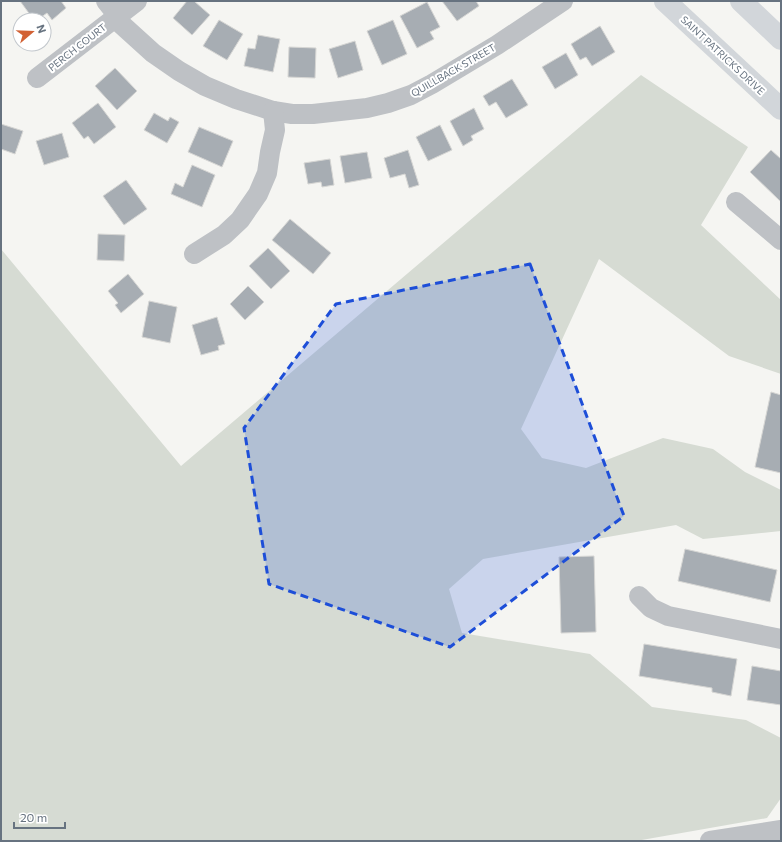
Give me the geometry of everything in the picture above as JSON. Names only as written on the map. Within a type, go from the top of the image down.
[{"type":"main road","name":"SAINT PATRICKS DRIVE","points":[[666,1],[781,109]]},
{"type":"main road","points":[[741,1],[781,39]]},
{"type":"street","name":"PERCH COURT","points":[[37,78],[112,8],[137,1]]},
{"type":"street","name":"QUILLBACK STREET","points":[[112,8],[121,24],[142,43],[179,71],[205,86],[236,99],[273,111],[292,114],[313,114],[354,110],[388,103],[411,95],[497,45],[563,1]]},
{"type":"street","points":[[194,254],[224,235],[240,220],[258,194],[267,173],[275,130],[273,111]]},
{"type":"street","points":[[736,202],[781,240]]},
{"type":"street","points":[[639,596],[651,608],[668,616],[781,639]]},
{"type":"street","points":[[710,841],[740,839],[781,830]]},
{"type":"highlighted area","points":[[530,264],[624,516],[450,647],[269,584],[244,428],[336,304]]},
{"type":"shaded area","points":[[641,75],[748,147],[701,225],[781,300],[781,374],[729,356],[599,259],[521,429],[542,458],[586,468],[663,438],[713,449],[745,472],[781,490],[781,531],[703,539],[676,525],[483,559],[449,589],[462,633],[590,654],[652,707],[746,720],[781,738],[781,798],[767,818],[636,841],[1,841],[1,249],[181,466]]},
{"type":"building","points":[[20,1],[61,1],[66,8],[52,20],[52,12],[28,12]]},
{"type":"building","points":[[187,1],[194,1],[210,15],[192,35],[173,18]]},
{"type":"building","points":[[442,1],[476,1],[479,6],[457,21]]},
{"type":"building","points":[[427,2],[440,27],[430,32],[434,39],[417,48],[400,16]]},
{"type":"building","points":[[219,20],[243,34],[227,60],[203,46]]},
{"type":"building","points":[[393,20],[407,54],[382,65],[367,31]]},
{"type":"building","points":[[600,26],[615,52],[592,66],[586,57],[580,60],[571,44]]},
{"type":"building","points":[[258,35],[280,39],[273,72],[244,66],[248,48],[255,49]]},
{"type":"building","points":[[355,41],[363,70],[338,78],[329,49]]},
{"type":"building","points":[[289,47],[316,48],[315,78],[288,77]]},
{"type":"building","points":[[566,53],[578,75],[555,89],[542,67]]},
{"type":"building","points":[[115,68],[137,91],[117,110],[95,86]]},
{"type":"building","points":[[512,79],[528,105],[506,118],[496,102],[489,106],[483,96]]},
{"type":"building","points":[[98,103],[116,127],[94,144],[88,136],[84,139],[72,123]]},
{"type":"building","points":[[474,108],[484,129],[471,136],[473,140],[463,146],[450,121]]},
{"type":"building","points":[[154,113],[168,121],[170,117],[179,122],[167,143],[144,130]]},
{"type":"building","points":[[1,124],[23,131],[15,154],[1,149]]},
{"type":"building","points":[[440,125],[452,150],[428,161],[416,137]]},
{"type":"building","points":[[199,127],[233,141],[222,167],[188,152]]},
{"type":"building","points":[[62,133],[69,157],[44,165],[36,141]]},
{"type":"building","points":[[408,150],[419,185],[409,188],[405,174],[390,178],[384,158]]},
{"type":"building","points":[[771,150],[781,159],[781,202],[750,172]]},
{"type":"building","points":[[367,152],[372,178],[345,183],[340,156]]},
{"type":"building","points":[[330,159],[334,185],[322,187],[321,182],[308,184],[304,163]]},
{"type":"building","points":[[192,165],[215,175],[202,207],[171,194],[175,183],[183,187]]},
{"type":"building","points":[[126,180],[147,209],[124,225],[103,196]]},
{"type":"building","points":[[290,219],[331,253],[313,274],[272,240]]},
{"type":"building","points":[[98,234],[125,235],[124,261],[97,260]]},
{"type":"building","points":[[268,248],[290,271],[271,289],[249,266]]},
{"type":"building","points":[[128,274],[144,294],[121,313],[115,305],[118,303],[108,291]]},
{"type":"building","points":[[248,286],[264,302],[245,320],[230,304]]},
{"type":"building","points":[[149,301],[177,307],[170,343],[142,337]]},
{"type":"building","points":[[217,317],[225,344],[218,346],[219,350],[201,355],[192,325]]},
{"type":"building","points":[[771,392],[781,395],[781,473],[755,467]]},
{"type":"building","points":[[685,549],[777,570],[770,602],[678,581]]},
{"type":"building","points":[[594,556],[596,632],[561,633],[559,557]]},
{"type":"building","points":[[644,644],[737,659],[731,696],[712,692],[712,688],[639,676]]},
{"type":"building","points":[[752,666],[781,671],[781,705],[747,700]]}]
